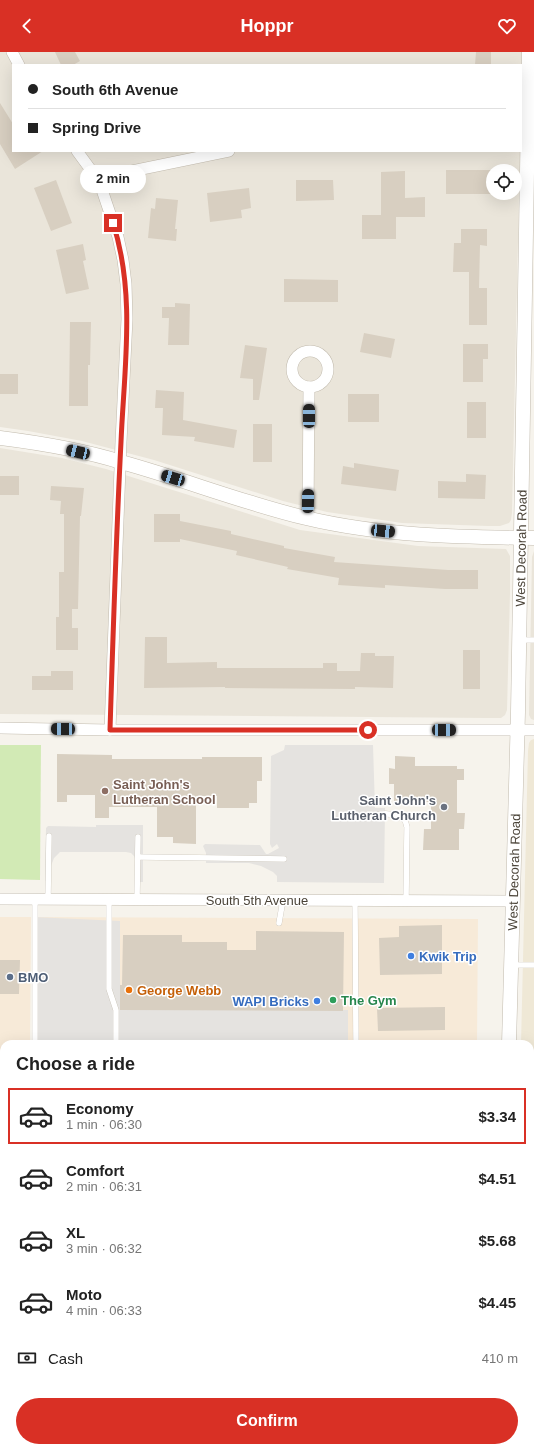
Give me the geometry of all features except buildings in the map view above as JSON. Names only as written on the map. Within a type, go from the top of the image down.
[{"type":"street","points":[[12,52],[18,64]]},
{"type":"street","name":"West Decorah Road","points":[[509,1040],[520,640],[528,538],[524,136],[529,52]]},
{"type":"street","points":[[78,152],[99,181],[118,237],[126,284],[127,319],[110,730]]},
{"type":"street","points":[[99,181],[132,171],[224,152]]},
{"type":"street","points":[[308,518],[309,387]]},
{"type":"street","points":[[0,438],[65,449],[120,461],[246,502],[308,518],[368,529],[428,535],[528,538]]},
{"type":"street","points":[[0,728],[110,730],[534,730]]},
{"type":"street","name":"South 5th Avenue","points":[[0,899],[513,901]]},
{"type":"lane","points":[[520,640],[534,640]]},
{"type":"lane","points":[[372,817],[376,815],[395,814],[405,820],[407,827],[406,901]]},
{"type":"lane","points":[[48,836],[48,899]]},
{"type":"lane","points":[[137,900],[138,837]]},
{"type":"lane","points":[[138,857],[284,859]]},
{"type":"lane","points":[[35,899],[35,1040]]},
{"type":"lane","points":[[109,900],[109,990],[116,1010],[116,1040]]},
{"type":"lane","points":[[279,923],[283,900]]},
{"type":"lane","points":[[355,901],[356,1040]]},
{"type":"lane","points":[[511,965],[534,965]]},
{"type":"shaded area","points":[[0,52],[522,52],[522,64],[12,64],[12,152],[520,152],[520,164],[486,164],[486,200],[519,200],[512,513],[509,523],[500,526],[488,526],[402,523],[327,512],[283,501],[154,460],[82,441],[0,427]]},
{"type":"shaded area","points":[[0,448],[62,458],[106,469],[300,530],[418,546],[506,549],[510,556],[510,593],[507,710],[505,715],[501,718],[486,718],[0,714]]},
{"type":"shaded area","points":[[534,551],[534,720],[531,719],[529,715],[532,557]]},
{"type":"shaded area","points":[[534,739],[534,1040],[521,1040],[528,751],[531,740]]},
{"type":"shaded area","points":[[285,745],[373,745],[375,808],[385,808],[384,883],[277,882],[277,876],[273,872],[261,866],[249,863],[206,863],[206,853],[203,846],[205,844],[260,845],[266,854],[279,848],[277,844],[272,848],[270,844],[271,756],[284,750]]},
{"type":"shaded area","points":[[96,825],[143,825],[143,882],[135,882],[136,861],[131,853],[126,852],[60,852],[54,858],[51,866],[51,881],[45,881],[46,828],[48,826],[96,827]]},
{"type":"shaded area","points":[[0,917],[31,917],[30,1040],[0,1040]]},
{"type":"shaded area","points":[[33,917],[478,919],[477,1040],[32,1040]]},
{"type":"shaded area","points":[[33,917],[120,921],[120,1010],[348,1010],[348,1040],[32,1040]]},
{"type":"green space","points":[[0,745],[41,745],[40,880],[0,879]]},
{"type":"place","name":"Saint John's Lutheran School","points":[[105,791]]},
{"type":"place","name":"Saint John's Lutheran Church","points":[[444,807]]},
{"type":"place","name":"Kwik Trip","points":[[411,956]]},
{"type":"place","name":"BMO","points":[[10,977]]},
{"type":"place","name":"George Webb","points":[[129,990]]},
{"type":"place","name":"The Gym","points":[[333,1000]]},
{"type":"place","name":"WAPI Bricks","points":[[317,1001]]},
{"type":"route","points":[[113,223],[123,260],[126,284],[127,319],[110,730],[368,730]]}]
